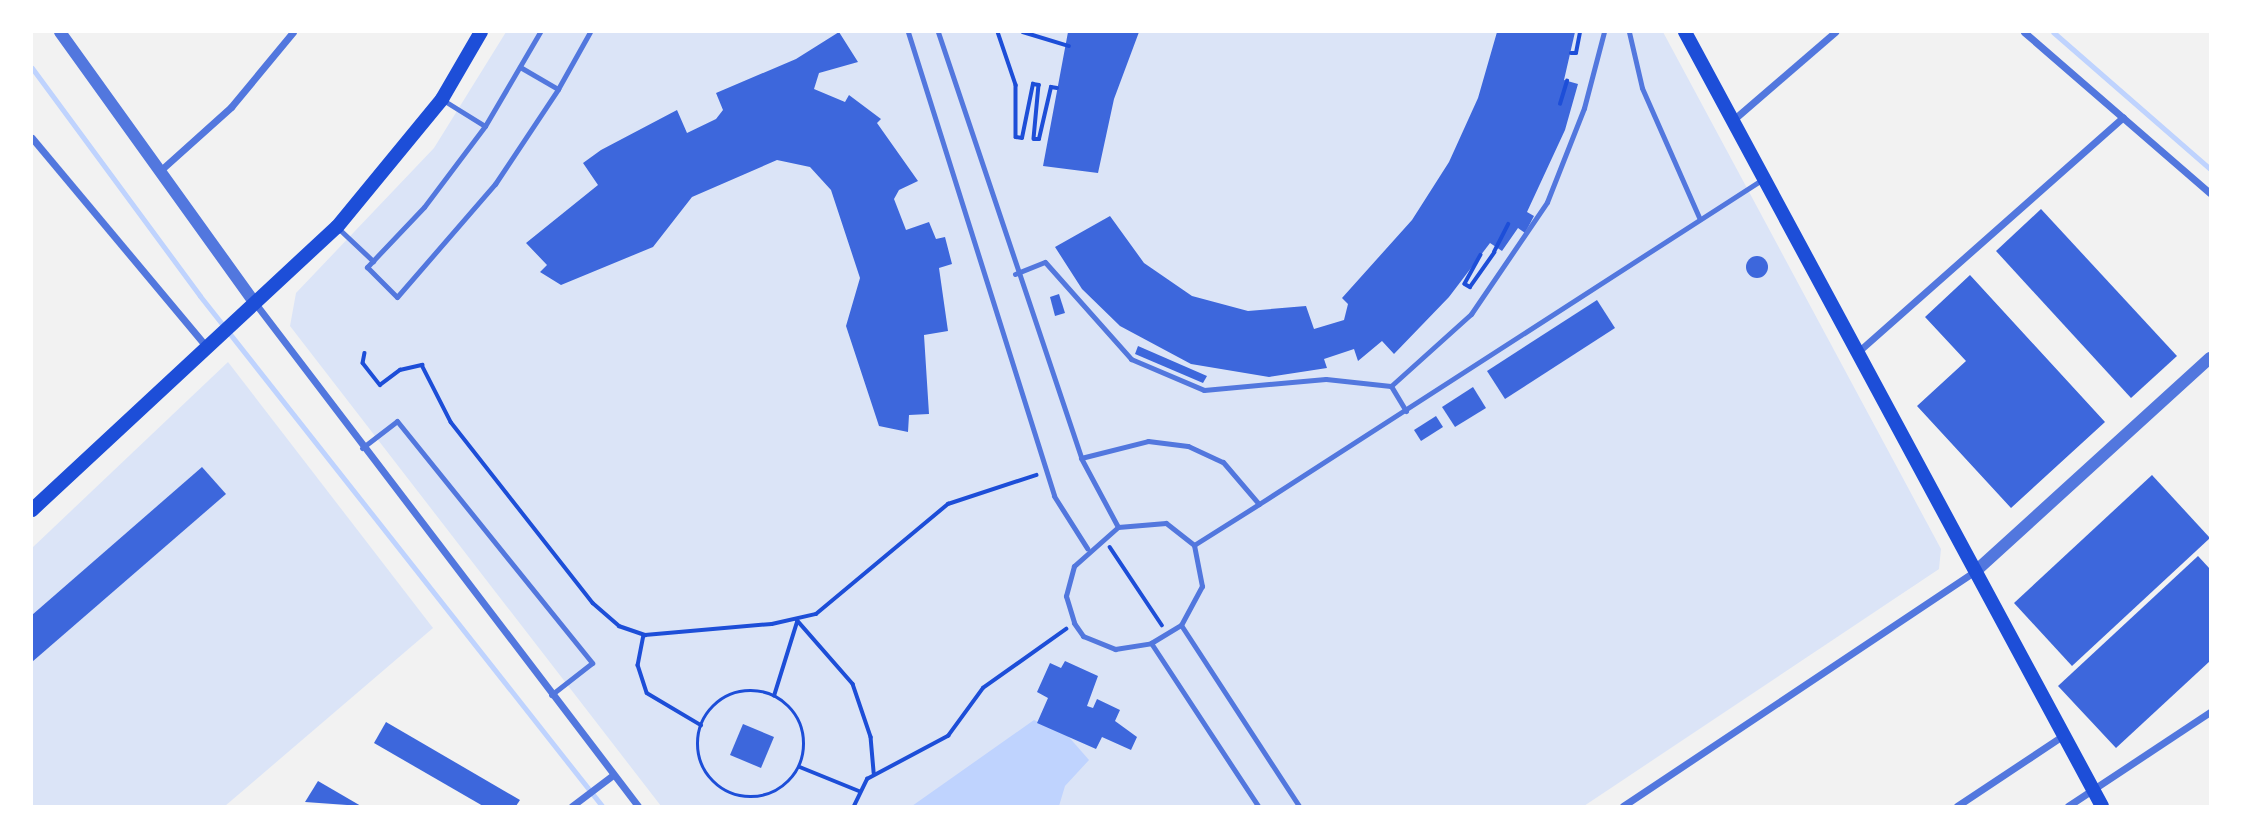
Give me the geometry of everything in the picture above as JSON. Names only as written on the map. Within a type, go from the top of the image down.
[{"type":"main road","points":[[32,510],[337,227],[442,99],[481,32]]},
{"type":"main road","points":[[1685,32],[1978,569],[2102,807]]},
{"type":"street","points":[[61,32],[362,448],[550,696],[638,807]]},
{"type":"street","points":[[162,169],[231,107],[293,32]]},
{"type":"street","points":[[1732,120],[1835,32]]},
{"type":"street","points":[[2024,32],[2210,193]]},
{"type":"street","points":[[1860,350],[2123,117]]},
{"type":"street","points":[[32,138],[210,344]]},
{"type":"street","points":[[1625,806],[1978,569],[2210,358]]},
{"type":"street","points":[[2068,807],[2210,712]]},
{"type":"street","points":[[1957,807],[2064,734]]},
{"type":"street","points":[[574,805],[613,775]]},
{"type":"lane","points":[[540,32],[485,126],[367,267],[397,297],[495,184],[558,89],[590,32]]},
{"type":"lane","points":[[908,32],[1054,496],[1087,548]]},
{"type":"lane","points":[[939,32],[1015,274],[1081,458],[1118,527]]},
{"type":"lane","points":[[1015,274],[1045,262],[1131,359],[1204,390],[1326,379],[1391,386],[1463,322],[1530,232],[1574,141],[1604,32]]},
{"type":"lane","points":[[1629,32],[1642,88],[1699,218]]},
{"type":"lane","points":[[520,67],[558,89]]},
{"type":"lane","points":[[442,99],[485,126]]},
{"type":"lane","points":[[1194,545],[1763,179]]},
{"type":"lane","points":[[337,227],[373,261]]},
{"type":"lane","points":[[1391,386],[1406,411]]},
{"type":"lane","points":[[362,448],[397,421],[592,663],[550,696]]},
{"type":"lane","points":[[1081,458],[1148,441],[1188,446],[1223,462],[1259,503]]},
{"type":"lane","points":[[1166,523],[1194,545],[1202,586],[1181,625],[1151,643],[1132,649],[1099,645],[1074,623],[1068,582],[1087,548],[1118,527],[1166,523]]},
{"type":"lane","points":[[1181,625],[1299,807]]},
{"type":"lane","points":[[1151,643],[1258,807]]},
{"type":"path","points":[[998,32],[1016,85],[1016,137],[1022,138],[1033,84],[1039,85],[1034,139],[1040,139],[1051,87],[1057,88]]},
{"type":"path","points":[[1023,32],[1069,46]]},
{"type":"path","points":[[1571,53],[1576,53],[1580,32]]},
{"type":"path","points":[[1560,104],[1567,81]]},
{"type":"path","points":[[1494,245],[1508,223]]},
{"type":"path","points":[[1481,255],[1465,284],[1470,287],[1494,253]]},
{"type":"path","points":[[365,354],[363,363],[380,385],[400,370],[422,365],[451,422],[593,603],[619,626],[645,635],[797,620],[833,602],[948,504],[1048,471]]},
{"type":"path","points":[[1104,537],[1167,633]]},
{"type":"path","points":[[774,696],[796,640],[797,620]]},
{"type":"path","points":[[797,620],[852,684],[871,737],[874,774]]},
{"type":"path","points":[[854,807],[859,791],[874,774],[948,736],[983,688],[1074,623]]},
{"type":"path","points":[[645,635],[638,665],[647,694],[701,725]]},
{"type":"path","points":[[738,692],[774,696],[797,718],[803,734],[800,766],[777,791],[729,793],[705,772],[701,725],[709,710],[738,692]]},
{"type":"path","points":[[800,766],[859,791]]},
{"type":"shaded area","points":[[506,32],[1663,32],[1941,549],[1939,569],[1584,806],[661,806],[290,326],[296,293],[434,148]]},
{"type":"shaded area","points":[[228,362],[433,628],[225,806],[32,806],[32,548]]},
{"type":"water","points":[[1034,720],[1068,736],[1089,760],[1065,786],[1059,806],[912,806]]},
{"type":"building","points":[[839,32],[858,62],[819,73],[814,89],[845,102],[849,95],[881,119],[877,123],[918,181],[899,190],[894,199],[906,230],[929,222],[936,239],[945,237],[952,264],[939,268],[948,331],[924,335],[929,414],[909,415],[908,432],[879,426],[846,326],[860,278],[831,190],[810,167],[777,160],[692,197],[653,247],[561,285],[540,272],[547,265],[526,243],[598,185],[583,163],[601,150],[677,110],[687,133],[716,119],[723,110],[716,93],[796,59]]},
{"type":"building","points":[[1068,32],[1139,32],[1114,99],[1098,173],[1043,166]]},
{"type":"building","points":[[1497,32],[1575,32],[1564,80],[1578,84],[1565,130],[1527,212],[1534,216],[1525,233],[1518,228],[1502,251],[1490,243],[1449,297],[1394,354],[1382,341],[1358,361],[1354,349],[1324,359],[1327,368],[1269,377],[1191,364],[1120,326],[1082,289],[1055,247],[1110,216],[1144,263],[1192,296],[1248,311],[1306,306],[1314,329],[1344,320],[1348,304],[1342,298],[1412,220],[1449,162],[1478,98]]},
{"type":"building","points":[[2041,209],[2177,356],[2131,398],[1996,251]]},
{"type":"building","points":[[1757,256],[1765,259],[1768,267],[1765,275],[1757,278],[1749,275],[1746,267],[1749,259]]},
{"type":"building","points":[[1970,275],[2105,422],[2011,508],[1917,406],[1966,361],[1925,317]]},
{"type":"building","points":[[1059,294],[1065,313],[1055,316],[1050,297]]},
{"type":"building","points":[[1597,300],[1615,328],[1505,399],[1487,371]]},
{"type":"building","points":[[1138,346],[1207,376],[1203,383],[1135,354]]},
{"type":"building","points":[[1473,387],[1486,408],[1455,427],[1442,407]]},
{"type":"building","points":[[1436,416],[1443,427],[1421,441],[1414,430]]},
{"type":"building","points":[[202,467],[226,494],[32,662],[32,615]]},
{"type":"building","points":[[2152,475],[2210,538],[2072,666],[2014,603]]},
{"type":"building","points":[[2198,556],[2210,569],[2210,661],[2116,748],[2058,686]]},
{"type":"building","points":[[1065,661],[1098,676],[1087,706],[1093,708],[1097,699],[1120,710],[1115,721],[1137,737],[1131,750],[1102,737],[1096,749],[1037,723],[1048,698],[1037,692],[1050,663],[1061,668]]},
{"type":"building","points":[[386,722],[520,800],[516,806],[483,806],[374,743]]},
{"type":"building","points":[[743,724],[774,737],[761,768],[730,755]]},
{"type":"building","points":[[318,781],[361,806],[305,802]]},
{"type":"waterway","points":[[2053,32],[2210,169]]},
{"type":"waterway","points":[[32,68],[200,296],[602,806]]}]
